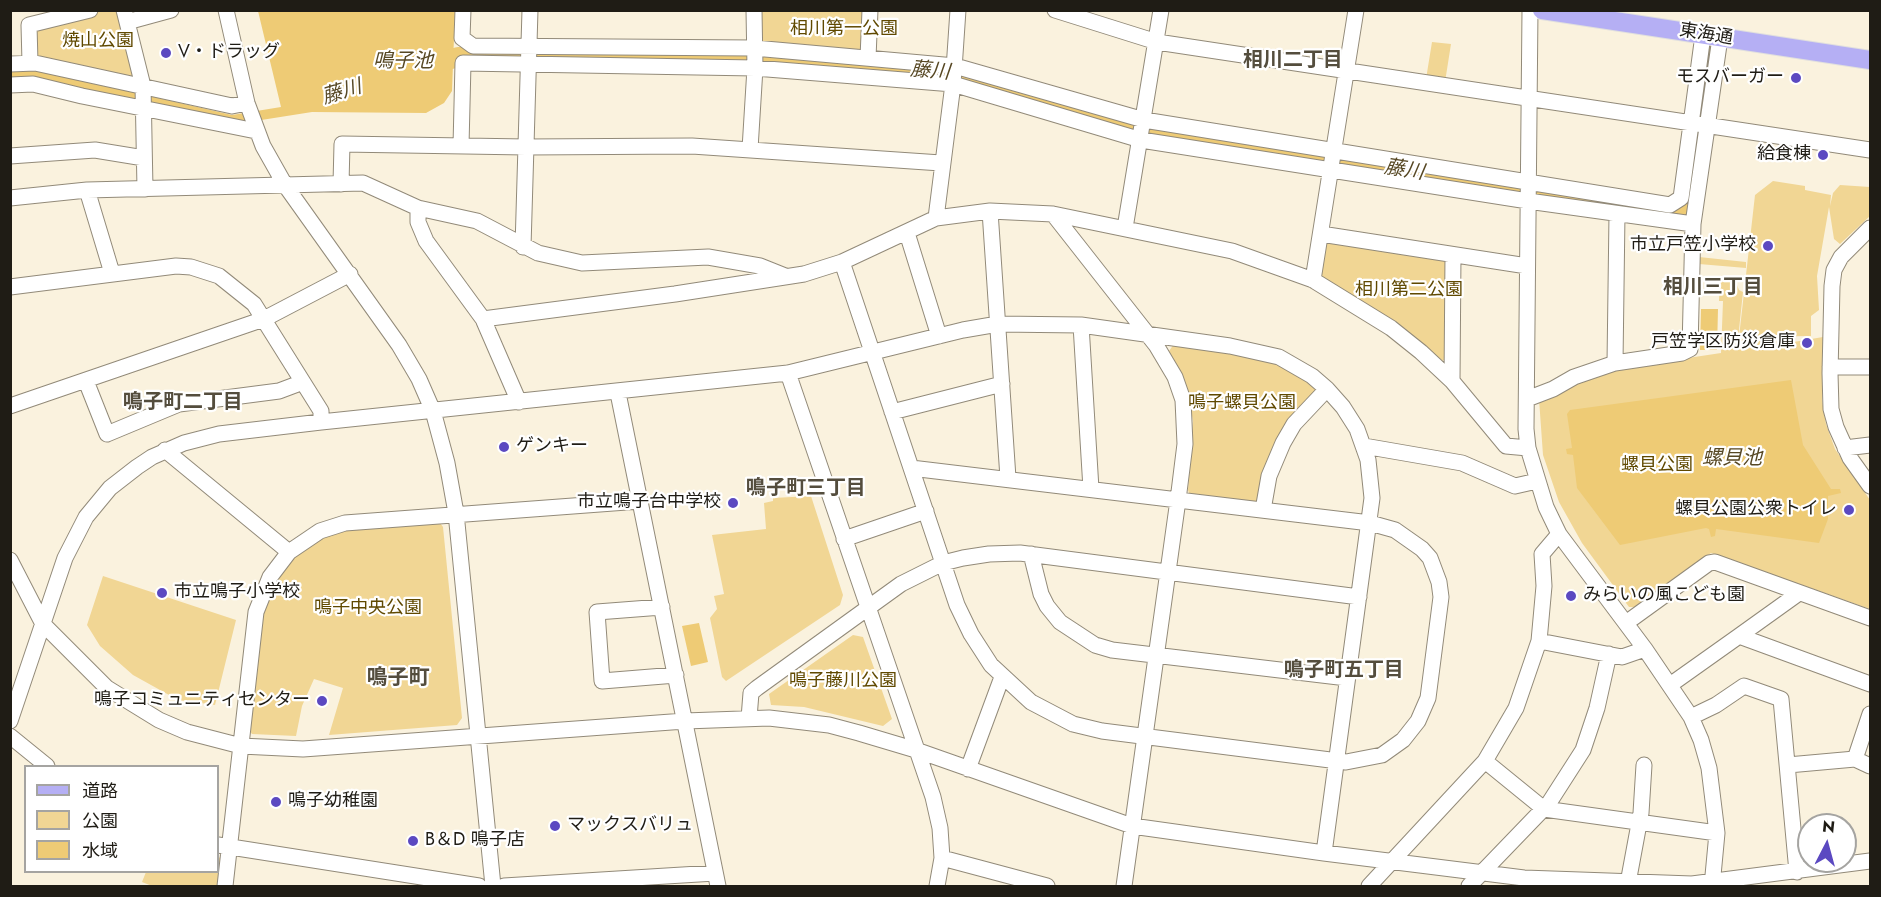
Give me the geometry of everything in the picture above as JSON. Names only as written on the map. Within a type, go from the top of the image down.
[{"type":"main road","name":"東海通","points":[[1542,10],[1870,60]]},
{"type":"main road","name":"東海通","points":[[1609,10],[1870,49]]},
{"type":"street","points":[[30,63],[29,25],[90,10]]},
{"type":"street","points":[[144,189],[143,98],[125,16],[171,10]]},
{"type":"street","points":[[226,10],[255,128],[285,185],[399,345],[419,379],[433,411],[447,463],[456,513],[493,886]]},
{"type":"street","points":[[464,10],[462,38],[473,46],[530,56]]},
{"type":"street","points":[[523,247],[530,10]]},
{"type":"street","points":[[750,149],[755,58],[754,10]]},
{"type":"street","points":[[868,58],[870,10]]},
{"type":"street","points":[[936,218],[941,163],[954,75],[958,10]]},
{"type":"street","points":[[1055,10],[1156,42],[1699,126],[1870,150]]},
{"type":"street","points":[[1125,228],[1161,10]]},
{"type":"street","points":[[1313,280],[1356,10]]},
{"type":"street","points":[[1530,10],[1527,266],[1528,448],[1537,481],[1558,534],[1645,648],[1691,717],[1709,768],[1717,833],[1712,884]]},
{"type":"street","points":[[1527,399],[1553,389],[1574,377],[1615,363],[1690,350],[1692,224],[1699,126],[1711,36]]},
{"type":"street","points":[[461,146],[463,63],[530,56],[868,58],[954,75],[1143,130],[1528,191],[1670,205],[1681,198],[1699,126]]},
{"type":"street","points":[[755,58],[954,75]]},
{"type":"street","points":[[10,64],[30,63],[143,98],[255,128]]},
{"type":"street","points":[[10,85],[33,84],[143,98],[248,106]]},
{"type":"street","points":[[341,184],[342,144],[526,147],[692,146],[941,163]]},
{"type":"street","points":[[10,156],[95,150],[144,158]]},
{"type":"street","points":[[10,198],[87,190],[363,183],[418,208],[477,221],[523,247],[582,263],[708,257],[760,266],[785,276]]},
{"type":"street","points":[[87,190],[112,273]]},
{"type":"street","points":[[1528,191],[1617,214],[1692,224]]},
{"type":"street","points":[[418,208],[418,222],[426,241],[483,318],[519,402]]},
{"type":"street","points":[[990,211],[1008,478]]},
{"type":"street","points":[[483,318],[675,294],[785,276],[842,262],[936,218],[990,211],[1053,214],[1232,251],[1313,280],[1391,328],[1452,381],[1506,446],[1528,448]]},
{"type":"street","points":[[1053,214],[1149,336],[1175,377],[1183,400],[1185,444],[1124,886]]},
{"type":"street","points":[[1615,363],[1617,214]]},
{"type":"street","points":[[1870,228],[1841,256],[1834,270],[1830,367],[1832,409],[1845,448],[1870,486]]},
{"type":"street","points":[[907,233],[939,336]]},
{"type":"street","points":[[1321,234],[1527,266]]},
{"type":"street","points":[[1452,381],[1453,255]]},
{"type":"street","points":[[842,262],[873,351],[892,412],[957,605],[971,634],[1002,677],[1031,702],[1073,724],[1144,738],[1336,761],[1360,761],[1382,755],[1393,748],[1418,722],[1428,698],[1441,597],[1439,582],[1430,558],[1422,549],[1395,530],[1370,523],[911,468]]},
{"type":"street","points":[[10,287],[112,273],[191,267],[229,282],[254,304],[321,411],[321,422]]},
{"type":"street","points":[[10,406],[264,320],[350,274]]},
{"type":"street","points":[[10,721],[65,558],[86,517],[100,499],[124,477],[165,450],[210,436],[321,422],[618,393],[788,373],[873,351],[998,324],[1081,325],[1262,352],[1296,365],[1327,389],[1343,407],[1364,446],[1371,477],[1370,523],[1324,853]]},
{"type":"street","points":[[1081,325],[1091,489]]},
{"type":"street","points":[[1830,367],[1870,367]]},
{"type":"street","points":[[788,373],[916,750],[940,828],[942,858],[937,886]]},
{"type":"street","points":[[86,381],[106,434],[179,404],[279,391],[303,382]]},
{"type":"street","points":[[892,412],[1002,384]]},
{"type":"street","points":[[1263,510],[1269,476],[1283,443],[1308,406],[1327,389]]},
{"type":"street","points":[[504,886],[717,880],[618,393]]},
{"type":"street","points":[[1845,448],[1870,445]]},
{"type":"street","points":[[1364,446],[1462,463],[1515,486],[1537,481]]},
{"type":"street","points":[[165,450],[289,552]]},
{"type":"street","points":[[225,886],[223,847],[241,746],[256,612],[270,577],[289,552],[320,531],[345,523],[640,501]]},
{"type":"street","points":[[844,539],[926,511]]},
{"type":"street","points":[[1369,886],[1440,813],[1485,761],[1516,708],[1539,641],[1544,586],[1542,554],[1558,534]]},
{"type":"street","points":[[749,718],[751,693],[902,584],[943,563],[989,554],[1031,554],[1359,597]]},
{"type":"street","points":[[1031,554],[1041,594],[1060,622],[1095,645],[1155,655],[1347,678]]},
{"type":"street","points":[[10,560],[43,624],[89,673],[145,713],[187,732],[241,746],[303,749],[685,721],[749,718],[799,720],[829,725],[916,750],[1132,826],[1391,862],[1567,881],[1712,884],[1797,872],[1781,699],[1744,686],[1716,705],[1691,717]]},
{"type":"street","points":[[1626,623],[1709,563],[1715,562],[1870,618]]},
{"type":"street","points":[[1670,685],[1799,593]]},
{"type":"street","points":[[662,607],[597,612],[602,681],[675,675]]},
{"type":"street","points":[[1739,636],[1870,684]]},
{"type":"street","points":[[1539,641],[1622,657],[1645,648]]},
{"type":"street","points":[[1469,886],[1544,809],[1583,750],[1597,708],[1609,654]]},
{"type":"street","points":[[968,769],[1002,677]]},
{"type":"street","points":[[1855,759],[1870,714]]},
{"type":"street","points":[[10,736],[46,765]]},
{"type":"street","points":[[1788,765],[1855,759],[1870,766]]},
{"type":"street","points":[[1485,761],[1544,809],[1717,833]]},
{"type":"street","points":[[1628,883],[1645,780],[1644,765]]},
{"type":"street","points":[[223,847],[479,886]]},
{"type":"street","points":[[942,858],[1023,883],[1047,886]]},
{"type":"green space","name":"焼山公園","points":[[103,11],[120,11],[136,75],[131,79],[35,58],[36,26]]},
{"type":"green space","name":"相川第一公園","points":[[759,11],[867,11],[865,47],[860,52],[761,44]]},
{"type":"green space","points":[[1432,42],[1451,44],[1445,82],[1426,79]]},
{"type":"green space","points":[[1773,181],[1805,186],[1805,190],[1831,195],[1830,206],[1833,193],[1840,185],[1870,187],[1870,216],[1840,244],[1834,239],[1829,207],[1817,276],[1819,310],[1811,316],[1811,336],[1739,337],[1755,195]]},
{"type":"green space","name":"相川第二公園","points":[[1330,241],[1445,259],[1448,263],[1447,359],[1439,362],[1323,280],[1321,276],[1326,243]]},
{"type":"green space","points":[[1699,257],[1746,262],[1746,268],[1699,264]]},
{"type":"green space","name":"螺貝公園","points":[[1720,278],[1735,280],[1739,290],[1743,292],[1738,339],[1768,341],[1770,346],[1823,337],[1822,400],[1826,424],[1835,449],[1870,500],[1870,609],[1711,553],[1637,607],[1629,607],[1582,543],[1559,502],[1543,455],[1539,399],[1573,383],[1615,369],[1721,353],[1723,301],[1719,301]]},
{"type":"green space","name":"鳴子螺貝公園","points":[[1174,344],[1265,357],[1317,386],[1318,392],[1260,500],[1255,504],[1190,496],[1188,490],[1193,421],[1188,395],[1169,351]]},
{"type":"green space","points":[[811,496],[843,595],[840,605],[726,681],[722,677],[710,618],[717,609],[714,596],[724,594],[712,535],[766,529],[764,503],[773,501],[773,498]]},
{"type":"green space","name":"鳴子中央公園","points":[[438,520],[443,527],[462,718],[457,725],[329,735],[343,688],[314,679],[302,706],[296,736],[252,734],[248,729],[266,596],[288,560],[332,530]]},
{"type":"green space","points":[[103,576],[236,620],[215,705],[178,700],[133,675],[100,646],[87,625]]},
{"type":"green space","name":"鳴子藤川公園","points":[[853,635],[863,637],[892,719],[883,726],[804,707],[771,705],[769,694]]},
{"type":"green space","points":[[219,857],[223,861],[220,886],[152,886],[142,882],[146,873],[219,873]]},
{"type":"water","name":"鳴子池","points":[[258,11],[455,11],[452,91],[444,103],[426,113],[312,112],[236,124],[11,80],[10,70],[33,69],[232,115],[281,107]]},
{"type":"water","points":[[1701,309],[1718,309],[1717,350],[1700,350]]},
{"type":"water","name":"螺貝池","points":[[1791,380],[1803,445],[1831,489],[1840,489],[1841,493],[1828,496],[1828,519],[1819,543],[1716,529],[1715,536],[1711,537],[1709,529],[1706,528],[1620,545],[1577,488],[1573,455],[1567,454],[1566,449],[1572,448],[1567,414],[1570,410]]},
{"type":"water","points":[[699,623],[708,662],[691,666],[682,626]]},
{"type":"waterway","name":"藤川","points":[[428,66],[458,57],[721,58],[942,72],[964,75],[1134,128],[1673,214],[1688,203],[1710,48]]},
{"type":"place","name":"V・ドラッグ","points":[[166,53]]},
{"type":"place","name":"モスバーガー","points":[[1796,78]]},
{"type":"place","name":"給食棟","points":[[1823,155]]},
{"type":"place","name":"市立戸笠小学校","points":[[1768,246]]},
{"type":"place","name":"戸笠学区防災倉庫","points":[[1807,343]]},
{"type":"place","name":"ゲンキー","points":[[504,447]]},
{"type":"place","name":"市立鳴子台中学校","points":[[733,503]]},
{"type":"place","name":"螺貝公園公衆トイレ","points":[[1849,510]]},
{"type":"place","name":"市立鳴子小学校","points":[[162,593]]},
{"type":"place","name":"みらいの風こども園","points":[[1571,596]]},
{"type":"place","name":"鳴子コミュニティセンター","points":[[322,701]]},
{"type":"place","name":"鳴子幼稚園","points":[[276,802]]},
{"type":"place","name":"マックスバリュ","points":[[555,826]]},
{"type":"place","name":"B＆D 鳴子店","points":[[413,841]]},
{"type":"district","name":"相川二丁目","points":[[1293,61]]},
{"type":"district","name":"相川三丁目","points":[[1713,288]]},
{"type":"district","name":"鳴子町二丁目","points":[[183,403]]},
{"type":"district","name":"鳴子町三丁目","points":[[806,489]]},
{"type":"district","name":"鳴子町五丁目","points":[[1344,671]]},
{"type":"district","name":"鳴子町","points":[[398,679]]}]
